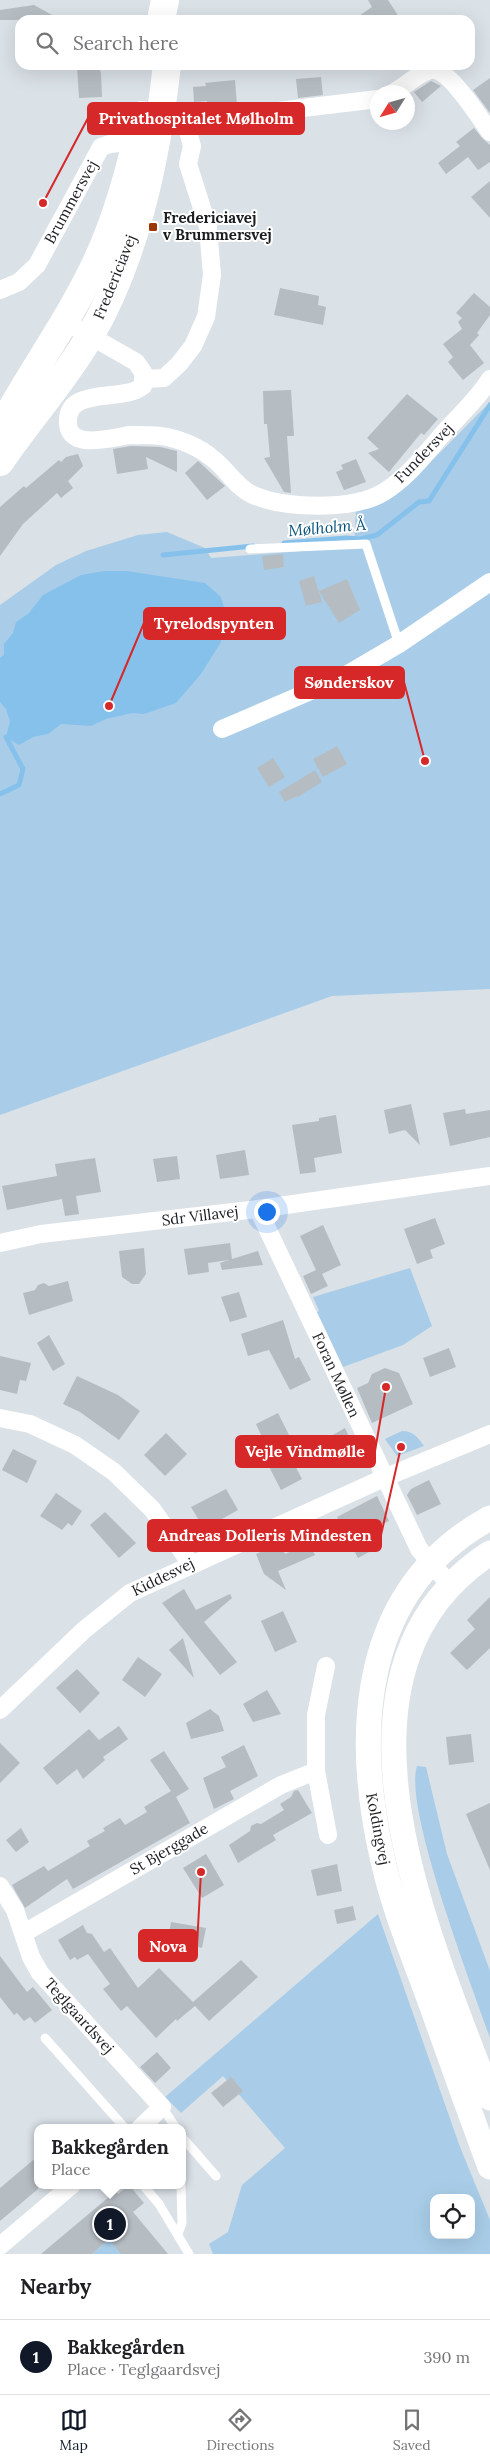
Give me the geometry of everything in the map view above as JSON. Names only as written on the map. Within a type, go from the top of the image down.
[{"type":"main road","points":[[162,15],[165,0]]},
{"type":"main road","points":[[171,15],[172,0]]},
{"type":"main road","name":"Fredericiavej","points":[[0,462],[17,436],[56,388],[90,336],[120,273],[145,194],[145,150],[152,70]]},
{"type":"main road","name":"Fredericiavej","points":[[0,429],[64,321],[97,260],[162,114],[166,70]]},
{"type":"main road","name":"Koldingvej","points":[[490,1518],[454,1543],[430,1564],[410,1588],[394,1613],[378,1662],[369,1718],[368,1774],[383,1862],[399,1916],[490,2167]]},
{"type":"main road","name":"Koldingvej","points":[[490,1553],[478,1560],[451,1586],[434,1606],[421,1630],[404,1672],[395,1714],[393,1768],[399,1821],[414,1882],[451,1993],[490,2098]]},
{"type":"street","points":[[405,85],[428,70],[436,70],[447,75],[490,132]]},
{"type":"street","points":[[162,114],[186,124],[211,119],[370,100]]},
{"type":"street","points":[[64,321],[136,362],[145,379],[164,378],[179,364],[193,346],[206,317],[212,275],[208,227],[188,164],[192,146],[186,124]]},
{"type":"street","name":"Brummersvej","points":[[0,290],[19,282],[37,265],[102,147],[113,142],[123,142],[145,150]]},
{"type":"street","name":"Fundersvej","points":[[145,379],[143,386],[130,394],[85,398],[69,412],[68,426],[70,432],[79,439],[86,440],[131,435],[161,436],[189,444],[212,458],[250,494],[302,506],[344,503],[383,493],[406,475],[490,379]]},
{"type":"street","points":[[222,728],[341,678],[399,644],[490,582]]},
{"type":"street","name":"Sdr Villavej","points":[[0,1243],[41,1234],[258,1210],[490,1176]]},
{"type":"street","name":"Foran Møllen","points":[[258,1210],[419,1549],[451,1586]]},
{"type":"street","points":[[0,1418],[30,1424],[75,1445],[114,1472],[152,1509],[191,1564]]},
{"type":"street","name":"Kiddesvej","points":[[0,1710],[110,1606],[130,1593],[384,1478],[490,1434]]},
{"type":"street","points":[[326,1666],[316,1715],[316,1771],[328,1835]]},
{"type":"street","name":"St Bjerggade","points":[[24,1933],[281,1785],[316,1771]]},
{"type":"street","name":"Teglgaardsvej","points":[[0,1886],[15,1910],[31,1957],[40,1973],[162,2107]]},
{"type":"street","points":[[144,2124],[162,2107]]},
{"type":"street","points":[[0,2246],[67,2189]]},
{"type":"lane","points":[[250,549],[366,544],[399,644]]},
{"type":"lane","points":[[45,2038],[121,2124]]},
{"type":"lane","points":[[162,2107],[173,2124]]},
{"type":"lane","points":[[186,2142],[216,2176]]},
{"type":"lane","points":[[146,2189],[159,2204],[189,2254]]},
{"type":"lane","points":[[178,2234],[182,2223],[181,2189]]},
{"type":"shaded area","points":[[490,402],[490,989],[332,996],[0,1115],[0,605],[56,565],[86,551],[138,535],[167,532],[205,548],[211,558],[354,547],[356,510],[411,482]]},
{"type":"shaded area","points":[[104,571],[127,571],[205,583],[221,597],[226,614],[221,642],[201,674],[176,703],[144,714],[132,713],[106,719],[91,726],[61,724],[48,734],[33,737],[19,745],[6,737],[10,721],[6,709],[0,702],[0,658],[4,655],[4,644],[13,633],[16,622],[29,613],[43,595],[81,575]]},
{"type":"shaded area","points":[[410,1268],[432,1326],[403,1345],[343,1367],[317,1312],[319,1311],[313,1297]]},
{"type":"shaded area","points":[[402,1431],[413,1434],[424,1446],[397,1456],[385,1439]]},
{"type":"shaded area","points":[[417,1766],[426,1767],[447,1854],[490,1971],[490,2038],[429,1857],[415,1788]]},
{"type":"shaded area","points":[[378,1914],[460,2147],[490,2220],[490,2254],[213,2254],[209,2244],[228,2232],[242,2185],[285,2148],[223,2076],[181,2113],[165,2097]]},
{"type":"shaded area","points":[[113,2236],[121,2254],[92,2254]]},
{"type":"building","points":[[368,0],[388,0],[398,15],[360,15],[372,7]]},
{"type":"building","points":[[34,5],[52,15],[15,15],[15,20],[0,20],[0,10]]},
{"type":"building","points":[[77,70],[100,70],[102,97],[79,98]]},
{"type":"building","points":[[321,77],[323,95],[298,98],[296,79]]},
{"type":"building","points":[[490,78],[490,113],[473,90]]},
{"type":"building","points":[[235,80],[237,105],[208,109],[207,101],[194,102],[193,87],[206,86],[205,83]]},
{"type":"building","points":[[431,81],[441,86],[422,102],[415,91]]},
{"type":"building","points":[[474,128],[490,145],[490,162],[478,170],[468,157],[446,174],[438,163],[460,146],[456,142]]},
{"type":"building","points":[[490,181],[490,218],[471,197]]},
{"type":"building","points":[[280,288],[319,296],[318,305],[326,307],[323,325],[274,315]]},
{"type":"building","points":[[474,293],[490,307],[490,315],[477,333],[479,335],[470,345],[484,363],[463,380],[448,362],[453,357],[443,344],[462,329],[458,322],[462,318],[456,313]]},
{"type":"building","points":[[291,390],[294,436],[287,436],[291,493],[284,492],[264,458],[270,457],[267,424],[264,424],[263,391]]},
{"type":"building","points":[[407,394],[438,419],[424,435],[421,433],[389,472],[368,453],[379,449],[367,438]]},
{"type":"building","points":[[131,446],[160,447],[177,451],[177,472],[146,457],[148,469],[117,474],[113,449]]},
{"type":"building","points":[[78,454],[83,466],[68,481],[73,488],[61,498],[57,493],[23,524],[0,556],[0,507],[59,460],[61,462],[66,457]]},
{"type":"building","points":[[356,459],[366,482],[344,490],[336,472],[343,469],[341,465]]},
{"type":"building","points":[[198,461],[225,486],[207,500],[185,473]]},
{"type":"building","points":[[283,554],[284,567],[264,570],[262,556]]},
{"type":"building","points":[[314,576],[322,602],[306,606],[299,581]]},
{"type":"building","points":[[347,579],[360,610],[339,623],[319,591]]},
{"type":"building","points":[[337,746],[347,764],[323,777],[313,759]]},
{"type":"building","points":[[273,758],[285,777],[269,787],[257,768]]},
{"type":"building","points":[[315,770],[322,782],[298,797],[285,802],[279,792]]},
{"type":"building","points":[[411,1104],[420,1145],[405,1130],[389,1134],[384,1110]]},
{"type":"building","points":[[465,1109],[466,1114],[490,1110],[490,1137],[450,1146],[443,1113]]},
{"type":"building","points":[[336,1115],[342,1153],[314,1158],[316,1172],[300,1174],[292,1125],[319,1121],[319,1118]]},
{"type":"building","points":[[245,1150],[249,1175],[220,1179],[216,1155]]},
{"type":"building","points":[[177,1156],[180,1179],[157,1182],[153,1159]]},
{"type":"building","points":[[95,1158],[101,1192],[76,1196],[79,1214],[65,1216],[62,1199],[7,1210],[2,1186],[57,1176],[55,1164]]},
{"type":"building","points":[[435,1218],[445,1244],[430,1250],[433,1258],[417,1264],[404,1229]]},
{"type":"building","points":[[323,1225],[341,1265],[322,1274],[328,1286],[311,1294],[303,1276],[316,1270],[300,1236]]},
{"type":"building","points":[[230,1243],[232,1259],[258,1251],[263,1265],[222,1270],[220,1263],[229,1260],[208,1263],[209,1272],[188,1275],[184,1249]]},
{"type":"building","points":[[144,1248],[146,1274],[139,1284],[132,1284],[122,1277],[119,1251]]},
{"type":"building","points":[[68,1281],[73,1301],[29,1315],[23,1293],[35,1290],[38,1285],[44,1283],[49,1286]]},
{"type":"building","points":[[239,1292],[247,1317],[230,1322],[221,1297]]},
{"type":"building","points":[[283,1320],[295,1359],[299,1357],[311,1380],[290,1390],[269,1350],[248,1356],[241,1334]]},
{"type":"building","points":[[49,1335],[65,1364],[53,1371],[37,1343]]},
{"type":"building","points":[[449,1348],[456,1367],[430,1377],[423,1358]]},
{"type":"building","points":[[0,1356],[31,1363],[26,1381],[20,1380],[17,1394],[0,1390]]},
{"type":"building","points":[[385,1368],[399,1373],[413,1404],[372,1423],[357,1388],[368,1383],[372,1374]]},
{"type":"building","points":[[77,1376],[118,1395],[140,1411],[119,1440],[80,1412],[63,1404]]},
{"type":"building","points":[[278,1413],[290,1437],[282,1441],[302,1479],[281,1490],[262,1453],[268,1450],[256,1424]]},
{"type":"building","points":[[345,1428],[351,1441],[337,1448],[331,1436]]},
{"type":"building","points":[[166,1433],[187,1454],[165,1476],[144,1455]]},
{"type":"building","points":[[13,1449],[37,1461],[27,1483],[2,1470]]},
{"type":"building","points":[[429,1480],[441,1504],[417,1515],[407,1495],[411,1489]]},
{"type":"building","points":[[226,1489],[238,1510],[204,1529],[191,1507]]},
{"type":"building","points":[[56,1493],[82,1511],[72,1526],[68,1523],[62,1530],[40,1516]]},
{"type":"building","points":[[377,1496],[389,1521],[372,1529],[380,1546],[358,1558],[337,1517]]},
{"type":"building","points":[[105,1512],[136,1543],[119,1558],[90,1525]]},
{"type":"building","points":[[309,1543],[315,1555],[278,1571],[286,1590],[264,1574],[256,1554],[280,1544],[285,1554]]},
{"type":"building","points":[[184,1589],[196,1610],[230,1594],[232,1598],[204,1622],[237,1662],[220,1675],[162,1603]]},
{"type":"building","points":[[490,1597],[490,1648],[467,1670],[450,1653],[475,1629],[467,1620]]},
{"type":"building","points":[[283,1611],[297,1642],[275,1652],[261,1621]]},
{"type":"building","points":[[183,1638],[194,1678],[169,1650]]},
{"type":"building","points":[[138,1657],[162,1674],[145,1697],[122,1680]]},
{"type":"building","points":[[77,1669],[100,1693],[80,1713],[56,1688]]},
{"type":"building","points":[[267,1690],[281,1714],[253,1722],[243,1704]]},
{"type":"building","points":[[210,1709],[219,1716],[224,1731],[191,1739],[186,1723]]},
{"type":"building","points":[[119,1726],[128,1739],[103,1757],[105,1760],[83,1779],[77,1769],[57,1785],[43,1768],[89,1729],[99,1740]]},
{"type":"building","points":[[471,1734],[474,1762],[449,1765],[446,1737]]},
{"type":"building","points":[[0,1743],[20,1763],[0,1783]]},
{"type":"building","points":[[244,1745],[258,1776],[230,1791],[234,1799],[214,1809],[203,1778],[226,1767],[221,1757]]},
{"type":"building","points":[[164,1751],[189,1789],[176,1797],[190,1823],[73,1889],[67,1879],[25,1908],[12,1885],[44,1866],[48,1871],[90,1846],[87,1841],[105,1831],[103,1828],[120,1818],[125,1825],[147,1812],[144,1807],[171,1791],[150,1760]]},
{"type":"building","points":[[298,1790],[312,1813],[273,1835],[276,1840],[238,1863],[229,1845],[250,1831],[251,1826],[257,1823],[261,1824],[284,1810],[280,1804],[291,1797],[294,1791]]},
{"type":"building","points":[[490,1803],[490,1870],[466,1814]]},
{"type":"building","points":[[21,1828],[29,1842],[16,1852],[6,1840]]},
{"type":"building","points":[[206,1854],[224,1885],[202,1898],[183,1868]]},
{"type":"building","points":[[337,1864],[342,1891],[317,1896],[311,1870]]},
{"type":"building","points":[[353,1906],[356,1920],[337,1924],[334,1910]]},
{"type":"building","points":[[171,1922],[206,1928],[202,1948],[195,1946],[194,1952],[167,1947]]},
{"type":"building","points":[[83,1925],[87,1933],[92,1934],[104,1952],[110,1948],[138,1988],[159,1968],[193,2002],[241,1960],[258,1977],[209,2021],[195,2006],[177,2021],[176,2019],[156,2038],[127,2006],[121,2011],[103,1989],[110,1984],[88,1954],[77,1960],[75,1957],[70,1960],[58,1940]]},
{"type":"building","points":[[0,1956],[27,1992],[33,1987],[52,2010],[35,2023],[30,2017],[24,2021],[17,2013],[14,2015],[0,1997]]},
{"type":"building","points":[[157,2052],[171,2068],[155,2083],[140,2067]]},
{"type":"building","points":[[231,2077],[243,2091],[223,2107],[211,2093]]},
{"type":"building","points":[[34,2159],[34,2189],[38,2189],[0,2221],[0,2188]]},
{"type":"building","points":[[124,2189],[132,2189],[144,2203],[133,2212],[168,2254],[121,2254],[109,2239],[92,2254],[41,2254],[116,2191],[118,2194]]},
{"type":"waterway","name":"Mølholm Å","points":[[284,543],[346,538],[360,539],[377,535],[419,502],[429,501],[490,405]]},
{"type":"waterway","name":"Mølholm Å","points":[[163,555],[253,546]]},
{"type":"waterway","name":"Mølholm Å","points":[[0,794],[19,785],[23,769],[6,737]]},
{"type":"place","name":"Privathospitalet Mølholm","points":[[43,203]]},
{"type":"place","name":"Fredericiavej v Brummersvej","points":[[153,227]]},
{"type":"place","name":"Tyrelodspynten","points":[[109,706]]},
{"type":"place","name":"Sønderskov","points":[[425,761]]},
{"type":"place","name":"Vejle Vindmølle","points":[[386,1387]]},
{"type":"place","name":"Andreas Dolleris Mindesten","points":[[401,1447]]},
{"type":"place","name":"Nova","points":[[201,1872]]},
{"type":"place","name":"Bakkegården","points":[[110,2224]]}]
